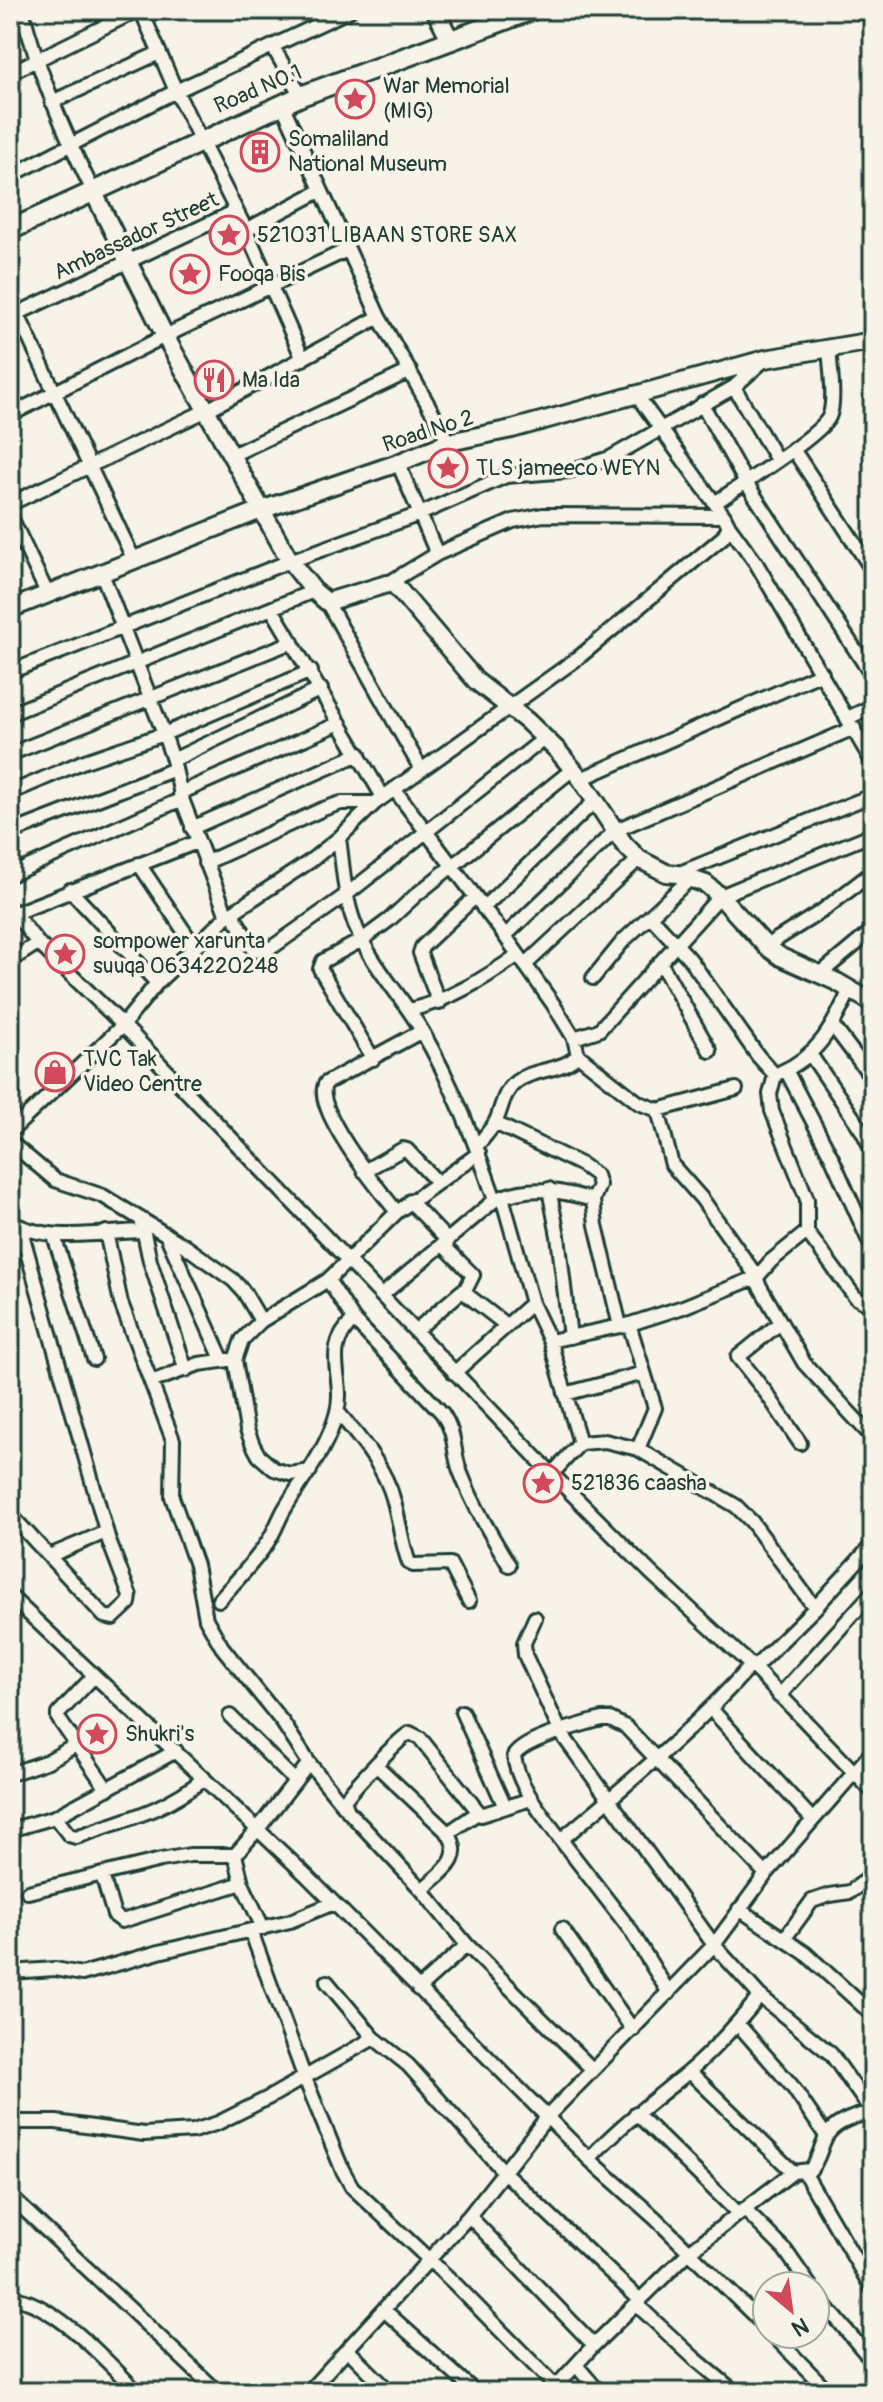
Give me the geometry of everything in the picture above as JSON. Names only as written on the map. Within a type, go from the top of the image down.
[{"type":"highway","name":"Road NO.1","points":[[10,230],[282,104],[532,10]]},
{"type":"main road","points":[[435,10],[451,41]]},
{"type":"main road","points":[[93,191],[165,336],[261,510],[290,561],[320,596],[394,584],[476,681],[545,738],[577,774],[639,859],[666,873],[706,884],[766,946],[781,957],[873,1003]]},
{"type":"main road","name":"Road No 2","points":[[10,609],[133,558],[449,442],[512,429],[765,359],[873,341]]},
{"type":"street","points":[[22,10],[36,61],[52,102],[93,191]]},
{"type":"street","points":[[10,73],[140,10],[176,91],[246,230],[303,359]]},
{"type":"street","points":[[10,176],[176,91],[273,47],[328,15],[350,10]]},
{"type":"street","points":[[273,47],[301,96]]},
{"type":"street","points":[[52,102],[159,53]]},
{"type":"street","points":[[282,104],[379,317],[449,442]]},
{"type":"street","points":[[246,230],[320,191]]},
{"type":"street","name":"Ambassador Street","points":[[14,315],[236,211]]},
{"type":"street","points":[[10,415],[165,336],[347,250]]},
{"type":"street","points":[[10,298],[14,315],[133,558]]},
{"type":"street","points":[[10,504],[207,410],[379,317]]},
{"type":"street","points":[[715,503],[793,449],[829,417],[832,405],[829,348]]},
{"type":"street","points":[[10,672],[290,561],[420,514],[506,476],[569,471],[610,458],[734,387],[765,359]]},
{"type":"street","points":[[232,455],[410,371]]},
{"type":"street","points":[[734,387],[777,460]]},
{"type":"street","points":[[635,393],[756,563],[873,763]]},
{"type":"street","points":[[702,404],[745,481],[873,677]]},
{"type":"street","points":[[793,449],[873,571]]},
{"type":"street","points":[[398,463],[437,554]]},
{"type":"street","points":[[10,515],[47,593]]},
{"type":"street","points":[[387,584],[437,554],[513,521],[543,515],[726,521]]},
{"type":"street","points":[[10,1132],[123,1025],[157,983],[229,914],[339,838],[379,800],[578,658],[723,537],[726,521]]},
{"type":"street","points":[[101,571],[164,734],[181,796],[205,863],[229,914],[254,950],[262,952],[300,929],[545,738]]},
{"type":"street","points":[[10,714],[272,609],[320,596],[421,769]]},
{"type":"street","points":[[272,609],[359,754],[379,800]]},
{"type":"street","points":[[10,754],[292,642]]},
{"type":"street","points":[[10,793],[82,762],[164,734],[311,671]]},
{"type":"street","points":[[373,1059],[320,969],[323,961],[362,940],[452,866],[577,774],[822,673]]},
{"type":"street","points":[[10,833],[174,765],[321,689]]},
{"type":"street","points":[[505,936],[616,830],[851,723],[873,706]]},
{"type":"street","points":[[10,875],[340,723]]},
{"type":"street","points":[[192,828],[359,754]]},
{"type":"street","points":[[394,789],[522,960],[574,1038],[578,1055],[639,1103],[658,1110],[736,1089]]},
{"type":"street","points":[[593,978],[684,876],[873,795]]},
{"type":"street","points":[[205,863],[323,809],[341,803],[379,800]]},
{"type":"street","points":[[439,1003],[420,953],[422,947],[479,903],[596,800]]},
{"type":"street","points":[[574,1038],[599,1030],[720,896],[873,834]]},
{"type":"street","points":[[339,838],[346,895],[354,925],[422,1031],[478,1149],[532,1303],[550,1341],[580,1443]]},
{"type":"street","points":[[197,842],[12,911],[38,943],[123,1025],[552,1474],[651,1573],[752,1666],[873,1792]]},
{"type":"street","points":[[410,1010],[439,1003],[522,960],[639,859]]},
{"type":"street","points":[[139,864],[194,946]]},
{"type":"street","points":[[766,946],[822,911],[873,872]]},
{"type":"street","points":[[70,890],[157,983]]},
{"type":"street","points":[[650,916],[677,945],[758,1056],[780,1073],[832,1158],[873,1250]]},
{"type":"street","points":[[820,974],[873,930]]},
{"type":"street","points":[[10,961],[38,943]]},
{"type":"street","points":[[660,962],[710,1051]]},
{"type":"street","points":[[850,990],[829,1034],[810,1054],[780,1073],[770,1094],[772,1111],[807,1199],[807,1232],[855,1297],[873,1307]]},
{"type":"street","points":[[833,1026],[873,1079]]},
{"type":"street","points":[[397,1212],[364,1171],[342,1135],[322,1096],[322,1088],[422,1031]]},
{"type":"street","points":[[810,1054],[863,1132],[873,1152]]},
{"type":"street","points":[[151,1382],[228,1360],[246,1333],[328,1280],[397,1212],[478,1149],[495,1123],[504,1097],[514,1084],[534,1072],[570,1062],[578,1055]]},
{"type":"street","points":[[658,1110],[672,1165],[702,1199],[757,1277],[804,1363],[873,1438]]},
{"type":"street","points":[[495,1123],[582,1165],[596,1175],[599,1185],[593,1200],[596,1225],[624,1326],[632,1330],[655,1408],[638,1449]]},
{"type":"street","points":[[10,1142],[55,1180],[103,1196],[142,1225],[166,1234],[233,1280],[261,1321]]},
{"type":"street","points":[[364,1171],[403,1149],[437,1182]]},
{"type":"street","points":[[382,1295],[498,1199],[531,1189],[549,1189],[593,1200]]},
{"type":"street","points":[[549,1189],[570,1337]]},
{"type":"street","points":[[410,1201],[471,1273],[465,1291]]},
{"type":"street","points":[[13,1224],[54,1236],[106,1232],[142,1225]]},
{"type":"street","points":[[10,1514],[104,1616],[113,1618],[129,1603],[130,1596],[106,1532],[13,1224]]},
{"type":"street","points":[[142,1225],[162,1300],[186,1370]]},
{"type":"street","points":[[106,1232],[121,1303],[173,1440],[172,1497],[196,1565],[206,1619],[222,1647],[344,1806],[422,1890],[467,1945],[592,2069]]},
{"type":"street","points":[[550,1341],[624,1326],[683,1307],[757,1277],[771,1261],[807,1232]]},
{"type":"street","points":[[166,1234],[228,1360],[247,1430],[259,1456],[280,1472],[300,1474],[310,1471]]},
{"type":"street","points":[[54,1236],[94,1359]]},
{"type":"street","points":[[328,1280],[354,1320],[451,1425],[456,1438],[459,1469],[477,1511],[509,1565]]},
{"type":"street","points":[[415,1331],[459,1292],[465,1291],[506,1325]]},
{"type":"street","points":[[454,1373],[532,1303]]},
{"type":"street","points":[[219,1600],[268,1542],[283,1511],[321,1453],[337,1411],[339,1337],[354,1320]]},
{"type":"street","points":[[780,1323],[738,1357],[800,1443]]},
{"type":"street","points":[[565,1394],[644,1373]]},
{"type":"street","points":[[337,1411],[384,1475],[395,1504],[409,1563],[450,1564],[469,1601]]},
{"type":"street","points":[[552,1474],[580,1443],[605,1441],[638,1449],[744,1513],[815,1608]]},
{"type":"street","points":[[49,1556],[106,1532]]},
{"type":"street","points":[[561,1840],[657,1761],[815,1608],[873,1544]]},
{"type":"street","points":[[779,1696],[873,1592]]},
{"type":"street","points":[[10,1596],[258,1829],[589,2159],[656,2219],[751,2312]]},
{"type":"street","points":[[235,1855],[304,2076],[352,2187],[554,2389],[689,2252],[798,2172],[810,2170],[819,2159],[826,2136],[850,2118],[873,2112],[831,2054],[760,1996],[714,1945],[561,1733],[525,1655],[524,1643],[535,1618]]},
{"type":"street","points":[[873,1673],[873,1686]]},
{"type":"street","points":[[94,1676],[58,1714],[60,1722],[107,1789]]},
{"type":"street","points":[[711,1709],[812,1819]]},
{"type":"street","points":[[462,1712],[505,1807]]},
{"type":"street","points":[[230,1716],[295,1781]]},
{"type":"street","points":[[669,1993],[629,1928],[531,1799],[514,1756],[524,1744],[602,1719],[622,1724],[766,1874]]},
{"type":"street","points":[[344,1806],[346,1798],[402,1737],[413,1733],[479,1812],[485,1815],[531,1799]]},
{"type":"street","points":[[10,1774],[48,1761],[76,1745]]},
{"type":"street","points":[[10,1830],[55,1817],[176,1751]]},
{"type":"street","points":[[314,2390],[347,2349],[469,2216],[547,2117],[714,1945],[766,1874],[873,1751]]},
{"type":"street","points":[[28,1892],[190,1855],[235,1855],[309,1763]]},
{"type":"street","points":[[377,1766],[454,1842],[456,1854],[452,1861],[422,1890]]},
{"type":"street","points":[[55,1817],[69,1835],[76,1837],[160,1808],[185,1794],[204,1778]]},
{"type":"street","points":[[448,1833],[479,1812]]},
{"type":"street","points":[[102,1875],[114,1915],[122,1921],[242,1883]]},
{"type":"street","points":[[785,1938],[812,1901],[850,1892],[873,1875]]},
{"type":"street","points":[[10,1972],[55,1969],[82,1974],[290,1921],[334,1903]]},
{"type":"street","points":[[739,1909],[785,1938],[873,2015]]},
{"type":"street","points":[[562,1929],[633,2030]]},
{"type":"street","points":[[418,1989],[467,1945]]},
{"type":"street","points":[[327,1982],[374,2038],[408,2065],[505,2173],[720,2387],[735,2392]]},
{"type":"street","points":[[589,2159],[615,2130],[689,2071],[760,1996]]},
{"type":"street","points":[[737,2023],[792,2086],[826,2136]]},
{"type":"street","points":[[10,2122],[56,2122],[144,2134],[193,2131],[218,2123],[374,2038]]},
{"type":"street","points":[[689,2071],[798,2172],[873,2290]]},
{"type":"street","points":[[636,2113],[785,2250],[799,2270]]},
{"type":"street","points":[[10,2196],[218,2392]]},
{"type":"street","points":[[469,2216],[594,2345]]},
{"type":"street","points":[[10,2298],[20,2298],[51,2315],[93,2347],[137,2392]]},
{"type":"street","points":[[384,2310],[475,2392]]},
{"type":"street","points":[[831,2312],[873,2362]]},
{"type":"street","points":[[347,2349],[390,2392]]},
{"type":"street","points":[[788,2350],[829,2392]]},
{"type":"street","points":[[576,2365],[599,2392]]},
{"type":"place","name":"War Memorial (MIG)","points":[[355,99]]},
{"type":"place","name":"Somaliland National Museum","points":[[260,152]]},
{"type":"place","name":"521031 LIBAAN STORE SAX","points":[[229,235]]},
{"type":"place","name":"Fooqa Bis","points":[[190,274]]},
{"type":"place","name":"Ma Ida","points":[[214,380]]},
{"type":"place","name":"TLS jameeco WEYN","points":[[448,468]]},
{"type":"place","name":"sompower xarunta suuqa 0634220248","points":[[65,954]]},
{"type":"place","name":"TVC Tak Video Centre","points":[[55,1072]]},
{"type":"place","name":"521836 caasha","points":[[543,1483]]},
{"type":"place","name":"Shukri's","points":[[97,1734]]}]
